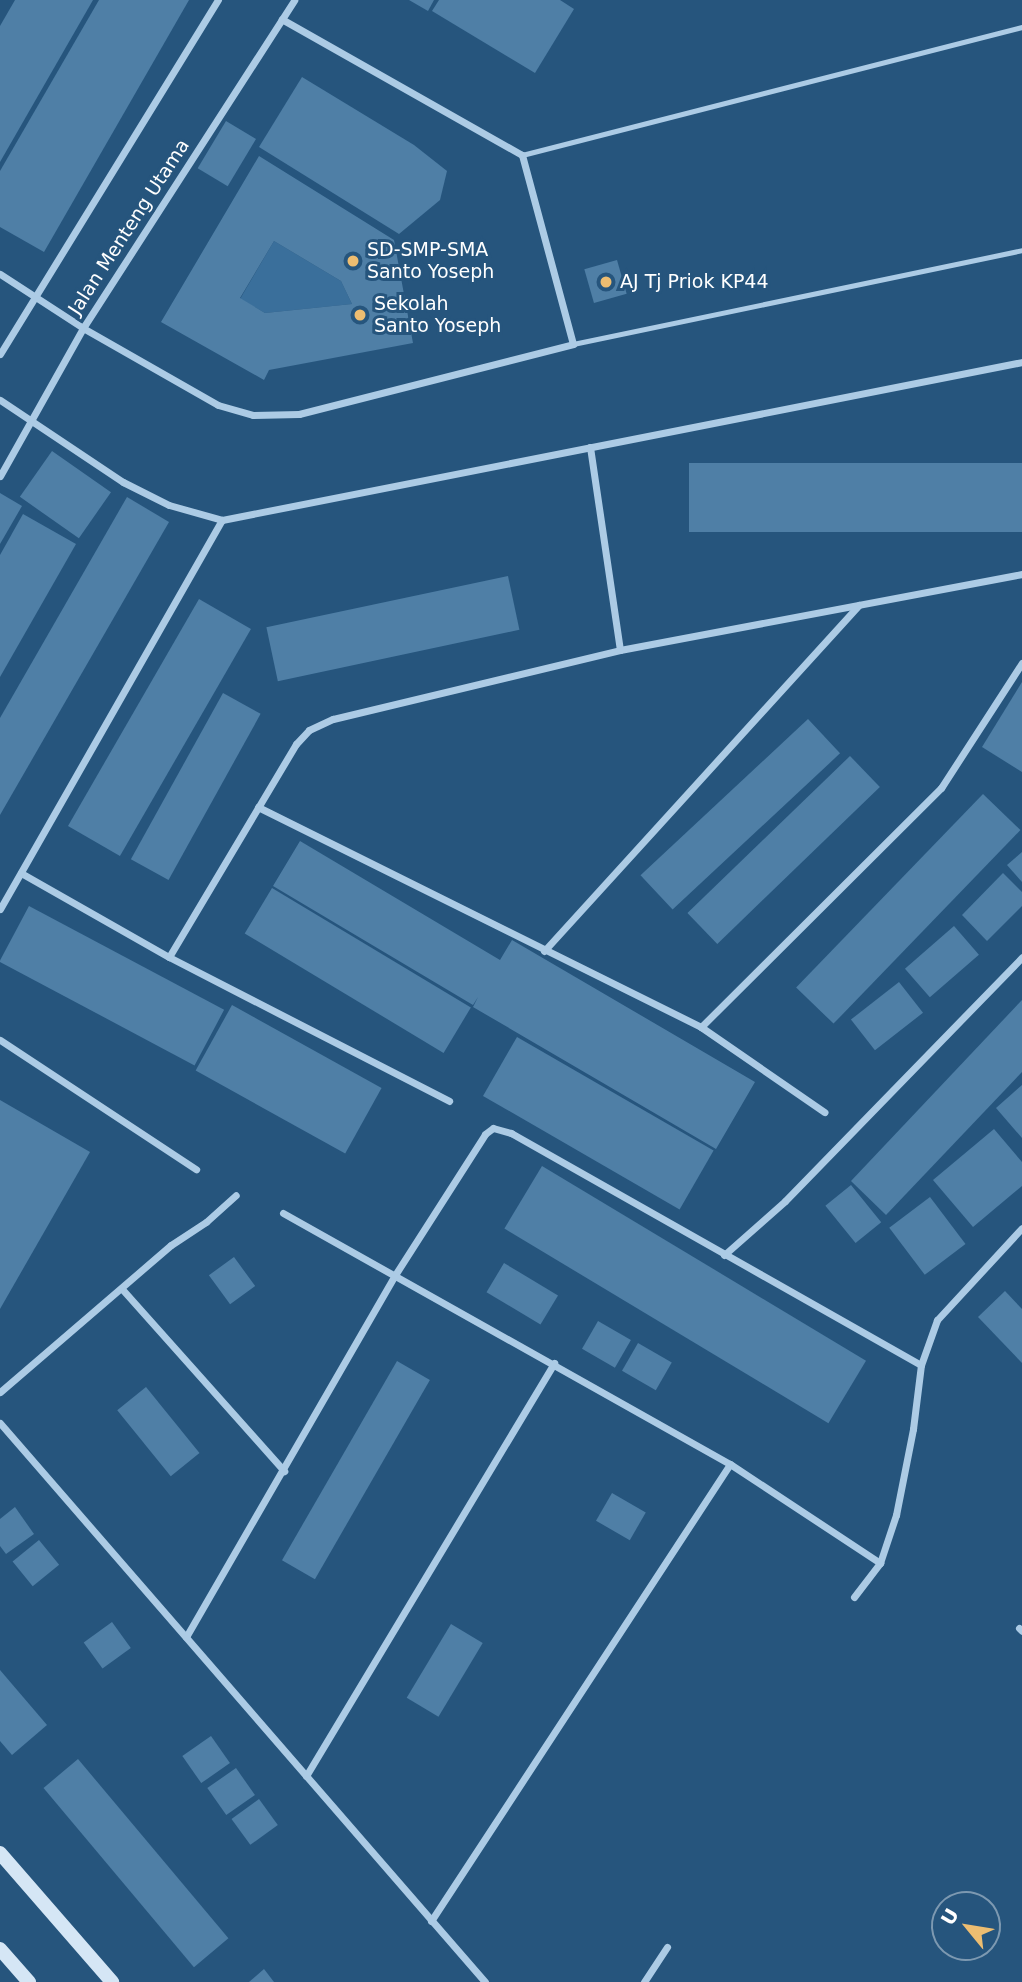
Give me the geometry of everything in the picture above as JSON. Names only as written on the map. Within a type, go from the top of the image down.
[{"type":"street","points":[[0,354],[218,0]]},
{"type":"street","name":"Jalan Menteng Utama","points":[[0,476],[83,328],[294,0]]},
{"type":"street","points":[[0,274],[83,328],[218,405],[253,415],[299,414],[573,344],[522,155],[282,19]]},
{"type":"street","points":[[0,400],[123,482],[169,505],[222,520],[1022,362]]},
{"type":"street","points":[[590,447],[620,650]]},
{"type":"street","points":[[0,909],[222,520]]},
{"type":"street","points":[[169,957],[296,744],[309,730],[333,719],[620,650],[1022,574]]},
{"type":"street","points":[[544,951],[860,605]]},
{"type":"street","points":[[701,1027],[941,788],[1022,663]]},
{"type":"street","points":[[258,807],[701,1027],[824,1112]]},
{"type":"street","points":[[21,873],[169,957],[449,1101]]},
{"type":"street","points":[[724,1255],[785,1201],[1022,957]]},
{"type":"street","points":[[0,1041],[196,1169]]},
{"type":"street","points":[[186,1637],[395,1275],[485,1134],[493,1128],[511,1133],[921,1365]]},
{"type":"street","points":[[0,1392],[236,1195]]},
{"type":"street","points":[[283,1213],[730,1464],[880,1563]]},
{"type":"street","points":[[853,1597],[880,1563],[896,1515],[913,1429],[921,1365],[937,1320],[1022,1228]]},
{"type":"street","points":[[122,1289],[284,1471]]},
{"type":"street","points":[[306,1776],[554,1363]]},
{"type":"street","points":[[0,1423],[485,1982]]},
{"type":"street","points":[[432,1921],[730,1464]]},
{"type":"street","points":[[0,1853],[112,1982]]},
{"type":"street","points":[[644,1982],[667,1947]]},
{"type":"street","points":[[0,1949],[29,1982]]},
{"type":"lane","points":[[522,155],[1022,27]]},
{"type":"lane","points":[[573,344],[1022,250]]},
{"type":"shaded area","points":[[274,241],[341,281],[352,304],[265,313],[240,299]]},
{"type":"building","points":[[15,0],[93,0],[0,162],[0,26]]},
{"type":"building","points":[[99,0],[189,0],[44,252],[0,227],[0,171]]},
{"type":"building","points":[[409,0],[434,0],[428,11]]},
{"type":"building","points":[[439,0],[560,0],[574,9],[535,73],[432,11]]},
{"type":"building","points":[[302,77],[414,145],[447,171],[440,200],[399,234],[259,147]]},
{"type":"building","points":[[226,121],[256,139],[228,186],[198,168]]},
{"type":"building","name":"SD-SMP-SMA Santo Yoseph","points":[[259,156],[394,240],[413,343],[269,370],[264,380],[161,322]],"holes":[[[274,241],[341,281],[352,304],[265,313],[240,298]]]},
{"type":"building","name":"AJ Tj Priok KP44","points":[[617,260],[627,294],[594,303],[584,269]]},
{"type":"building","points":[[52,451],[111,492],[79,538],[20,497]]},
{"type":"building","points":[[689,463],[1022,463],[1022,532],[689,532]]},
{"type":"building","points":[[0,493],[22,506],[0,544]]},
{"type":"building","points":[[127,497],[169,522],[0,815],[0,718]]},
{"type":"building","points":[[23,514],[76,544],[0,677],[0,555]]},
{"type":"building","points":[[508,576],[519,630],[278,681],[266,627]]},
{"type":"building","points":[[199,599],[251,629],[120,856],[68,826]]},
{"type":"building","points":[[1022,682],[1022,772],[982,747]]},
{"type":"building","points":[[223,693],[261,714],[168,880],[131,859]]},
{"type":"building","points":[[808,719],[840,753],[673,910],[641,875]]},
{"type":"building","points":[[850,756],[880,787],[717,944],[687,913]]},
{"type":"building","points":[[983,794],[1020,830],[834,1024],[796,988]]},
{"type":"building","points":[[300,841],[500,960],[512,940],[755,1082],[716,1149],[473,1007],[478,997],[473,1005],[273,886]]},
{"type":"building","points":[[1022,852],[1022,882],[1007,865]]},
{"type":"building","points":[[1003,873],[1022,892],[1022,906],[987,941],[962,915]]},
{"type":"building","points":[[272,888],[471,1007],[444,1053],[245,933]]},
{"type":"building","points":[[29,906],[224,1010],[195,1065],[0,962]]},
{"type":"building","points":[[954,926],[979,955],[930,997],[905,969]]},
{"type":"building","points":[[899,982],[923,1013],[875,1050],[851,1020]]},
{"type":"building","points":[[1022,1000],[1022,1072],[886,1215],[851,1181]]},
{"type":"building","points":[[232,1005],[382,1088],[345,1153],[196,1071]]},
{"type":"building","points":[[517,1037],[714,1150],[680,1209],[483,1096]]},
{"type":"building","points":[[1022,1085],[1022,1138],[996,1108]]},
{"type":"building","points":[[0,1100],[90,1152],[0,1309]]},
{"type":"building","points":[[994,1129],[1022,1162],[1022,1186],[973,1227],[933,1180]]},
{"type":"building","points":[[542,1166],[866,1361],[828,1423],[504,1229]]},
{"type":"building","points":[[851,1185],[881,1222],[856,1243],[825,1206]]},
{"type":"building","points":[[930,1197],[966,1244],[925,1275],[889,1228]]},
{"type":"building","points":[[234,1257],[255,1286],[230,1304],[209,1275]]},
{"type":"building","points":[[504,1263],[558,1295],[540,1325],[486,1292]]},
{"type":"building","points":[[1005,1291],[1022,1309],[1022,1363],[978,1317]]},
{"type":"building","points":[[598,1321],[631,1340],[615,1368],[582,1349]]},
{"type":"building","points":[[638,1343],[672,1362],[656,1390],[622,1371]]},
{"type":"building","points":[[397,1361],[430,1380],[315,1579],[282,1560]]},
{"type":"building","points":[[146,1387],[199,1453],[171,1476],[117,1410]]},
{"type":"building","points":[[612,1493],[646,1512],[630,1540],[596,1521]]},
{"type":"building","points":[[15,1507],[34,1534],[6,1554],[0,1546],[0,1519]]},
{"type":"building","points":[[39,1540],[59,1565],[33,1586],[13,1561]]},
{"type":"building","points":[[112,1622],[131,1648],[102,1668],[84,1643]]},
{"type":"building","points":[[451,1624],[483,1643],[438,1717],[407,1698]]},
{"type":"building","points":[[0,1670],[47,1725],[12,1755],[0,1741]]},
{"type":"building","points":[[211,1736],[230,1763],[201,1783],[182,1756]]},
{"type":"building","points":[[78,1759],[228,1938],[194,1967],[44,1788]]},
{"type":"building","points":[[236,1768],[255,1795],[226,1815],[207,1788]]},
{"type":"building","points":[[259,1799],[278,1825],[250,1845],[231,1819]]},
{"type":"building","points":[[264,1969],[274,1982],[249,1982]]},
{"type":"place","name":"SD-SMP-SMA Santo Yoseph","points":[[353,261]]},
{"type":"place","name":"AJ Tj Priok KP44","points":[[606,282]]},
{"type":"place","name":"Sekolah Santo Yoseph","points":[[360,315]]}]
